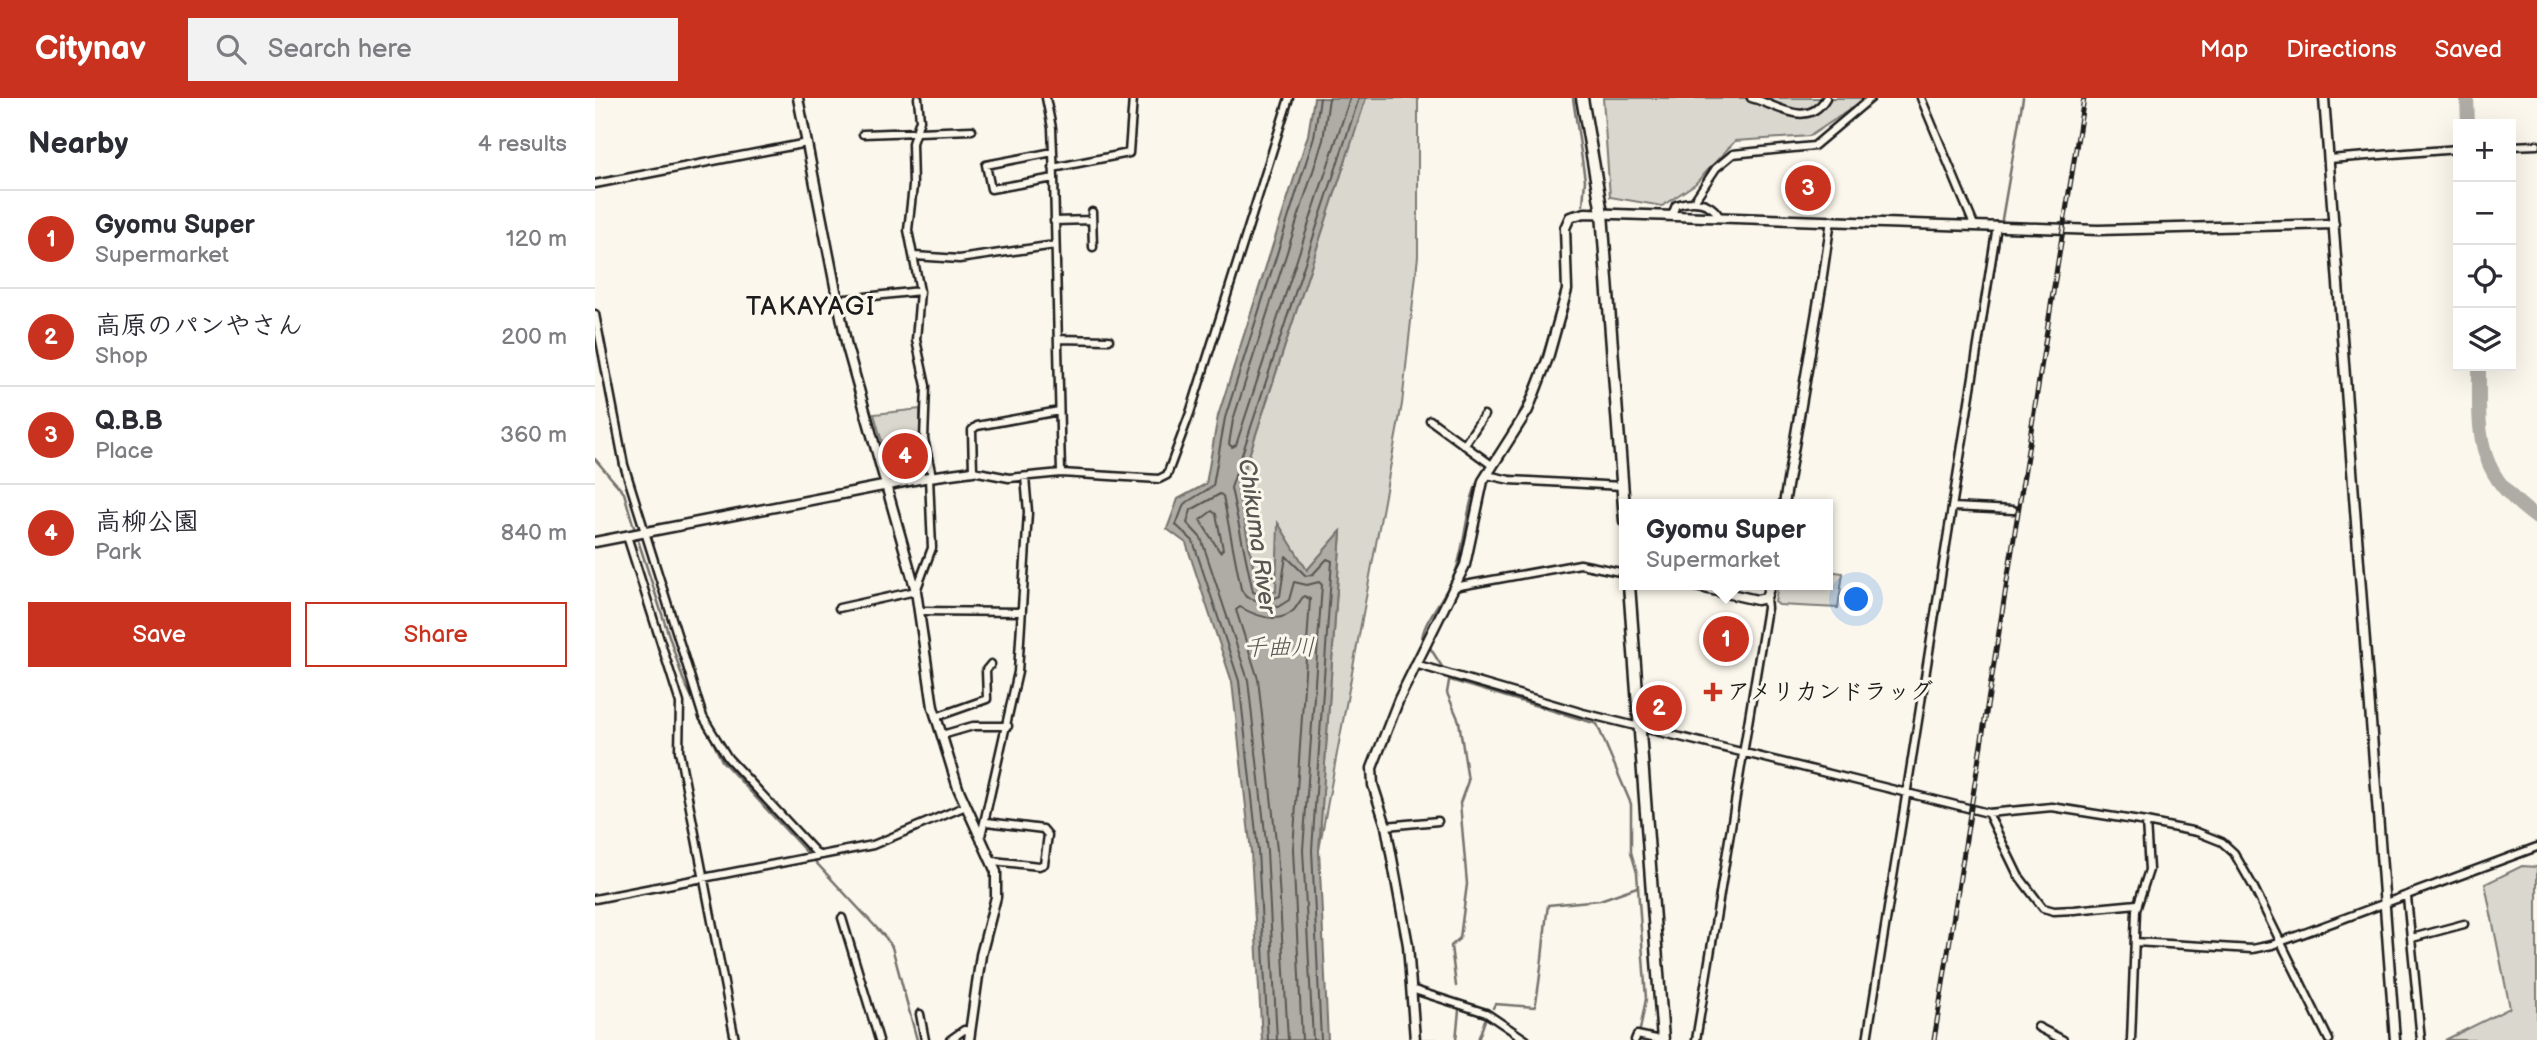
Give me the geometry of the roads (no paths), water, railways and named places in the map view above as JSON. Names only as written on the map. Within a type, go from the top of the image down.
[{"type":"main road","points":[[1583,98],[1602,213],[1623,499]]},
{"type":"main road","points":[[1629,590],[1662,1040]]},
{"type":"street","points":[[798,98],[847,347],[916,591],[927,678],[936,717],[966,806],[993,861],[997,880],[996,897],[981,955],[970,1036]]},
{"type":"street","points":[[916,591],[932,548],[930,476],[924,439],[926,386],[916,340],[920,290],[908,230],[914,131],[920,120],[918,98]]},
{"type":"street","points":[[1046,98],[1053,152],[1061,472]]},
{"type":"street","points":[[1053,168],[1129,153],[1133,98]]},
{"type":"street","points":[[595,542],[930,476],[973,471],[1009,478],[1061,472],[1159,479],[1167,475],[1190,413],[1289,98]]},
{"type":"street","points":[[1751,98],[1787,114],[1797,114],[1816,110],[1826,98]]},
{"type":"street","points":[[1694,201],[1716,168],[1733,154],[1814,146],[1871,98]]},
{"type":"street","points":[[1921,98],[1974,225]]},
{"type":"street","points":[[2324,98],[2395,1040]]},
{"type":"street","points":[[863,134],[972,130]]},
{"type":"street","points":[[595,184],[807,143]]},
{"type":"street","points":[[2516,146],[2537,145]]},
{"type":"street","points":[[2329,159],[2453,149]]},
{"type":"street","points":[[1053,152],[986,165],[991,189],[1054,178]]},
{"type":"street","points":[[1672,215],[1676,205],[1694,201],[1710,207],[1719,216]]},
{"type":"street","points":[[1092,212],[1093,247]]},
{"type":"street","points":[[1415,1040],[1408,945],[1386,826],[1373,785],[1372,768],[1415,664],[1465,565],[1478,499],[1487,475],[1528,410],[1548,358],[1567,290],[1567,221],[1580,213],[1602,213],[2143,230],[2334,225]]},
{"type":"street","points":[[1054,221],[1092,220]]},
{"type":"street","points":[[1785,499],[1831,220]]},
{"type":"street","points":[[1867,1040],[1955,507],[1997,226]]},
{"type":"street","points":[[915,256],[959,259],[1055,245]]},
{"type":"street","points":[[837,300],[920,290]]},
{"type":"street","points":[[595,314],[636,534],[680,704],[679,751],[735,1040]]},
{"type":"street","points":[[1058,339],[1109,340]]},
{"type":"street","points":[[973,471],[972,430],[977,426],[1059,411]]},
{"type":"street","points":[[1465,444],[1484,415]]},
{"type":"street","points":[[1430,419],[1493,466]]},
{"type":"street","points":[[1487,475],[1501,479],[1622,486]]},
{"type":"street","points":[[981,836],[987,822],[1019,672],[1028,512],[1025,477]]},
{"type":"street","points":[[1955,507],[2013,510]]},
{"type":"street","points":[[636,534],[703,717],[713,737],[813,856]]},
{"type":"street","points":[[1454,587],[1580,564],[1619,572]]},
{"type":"street","points":[[1711,590],[1751,600],[1766,598]]},
{"type":"street","points":[[1696,1040],[1768,590]]},
{"type":"street","points":[[839,608],[916,591]]},
{"type":"street","points":[[919,611],[1022,612]]},
{"type":"street","points":[[936,717],[987,699],[986,670],[991,664]]},
{"type":"street","points":[[1415,664],[1640,727],[1988,813],[2052,807],[2206,835],[2229,847],[2283,943],[2329,1040]]},
{"type":"street","points":[[942,735],[973,726],[1008,726]]},
{"type":"street","points":[[595,899],[873,845],[966,806]]},
{"type":"street","points":[[1988,813],[2018,876],[2043,908],[2054,911],[2137,904]]},
{"type":"street","points":[[1386,826],[1439,821]]},
{"type":"street","points":[[987,822],[1043,829],[1048,835],[1044,864],[1039,866],[993,861]]},
{"type":"street","points":[[2131,1040],[2137,904],[2149,870],[2146,822]]},
{"type":"street","points":[[2135,943],[2252,949],[2283,943],[2537,847]]},
{"type":"street","points":[[2407,897],[2421,1040]]},
{"type":"street","points":[[842,918],[879,1040]]},
{"type":"street","points":[[2412,938],[2464,924]]},
{"type":"street","points":[[1411,989],[1486,1013],[1526,1040]]},
{"type":"street","points":[[920,1014],[925,1040]]},
{"type":"street","points":[[2038,1027],[2063,1040]]},
{"type":"street","points":[[950,1040],[964,1030],[970,1036]]},
{"type":"street","points":[[1637,1037],[1662,1040]]},
{"type":"water","name":"千曲川","points":[[1314,98],[1366,98],[1238,489],[1257,586],[1276,592],[1278,523],[1307,570],[1341,531],[1319,850],[1328,1040],[1262,1040],[1251,852],[1232,682],[1186,543],[1167,529],[1178,499],[1206,484],[1218,416],[1308,135]]},
{"type":"waterway","points":[[1573,98],[1585,180],[1583,205]]},
{"type":"waterway","points":[[2002,219],[2023,98]]},
{"type":"waterway","points":[[2467,98],[2468,119]]},
{"type":"waterway","points":[[1874,1012],[2000,234]]},
{"type":"waterway","points":[[1490,459],[1516,420],[1535,378],[1563,287]]},
{"type":"waterway","points":[[2479,371],[2479,413],[2484,451],[2501,485],[2537,518]]},
{"type":"waterway","points":[[595,459],[624,493],[635,531]]},
{"type":"waterway","points":[[1422,643],[1429,618],[1454,576],[1474,492],[1486,467]]},
{"type":"waterway","points":[[637,537],[683,679],[722,761],[886,938],[892,947],[917,1040]]},
{"type":"waterway","points":[[1429,646],[1444,670]]},
{"type":"waterway","points":[[1446,675],[1450,680],[1597,724],[1631,804],[1631,852],[1637,873],[1646,999],[1638,1040]]},
{"type":"waterway","points":[[1449,681],[1447,693],[1459,721],[1468,781],[1460,803],[1467,884],[1460,938],[1451,946],[1456,986]]},
{"type":"waterway","points":[[1493,1008],[1495,1004],[1535,1007],[1548,905],[1600,900],[1637,887]]},
{"type":"waterway","points":[[1456,1040],[1459,1010]]},
{"type":"waterway","points":[[1478,1040],[1485,1020]]},
{"type":"waterway","points":[[1870,1040],[1872,1029]]},
{"type":"waterway","points":[[1420,1040],[1437,1040]]},
{"type":"railway","points":[[1934,1040],[2084,98]]},
{"type":"place","name":"Q.B.B","points":[[1808,188]]},
{"type":"place","name":"高柳公園","points":[[905,456]]},
{"type":"place","name":"Gyomu Super","points":[[1726,639]]},
{"type":"place","name":"アメリカンドラッグ","points":[[1713,692]]},
{"type":"place","name":"高原のパンやさん","points":[[1659,708]]},
{"type":"district","name":"TAKAYAGI","points":[[811,307]]},
{"type":"water label","name":"Chikuma River","points":[[1257,536]]}]
